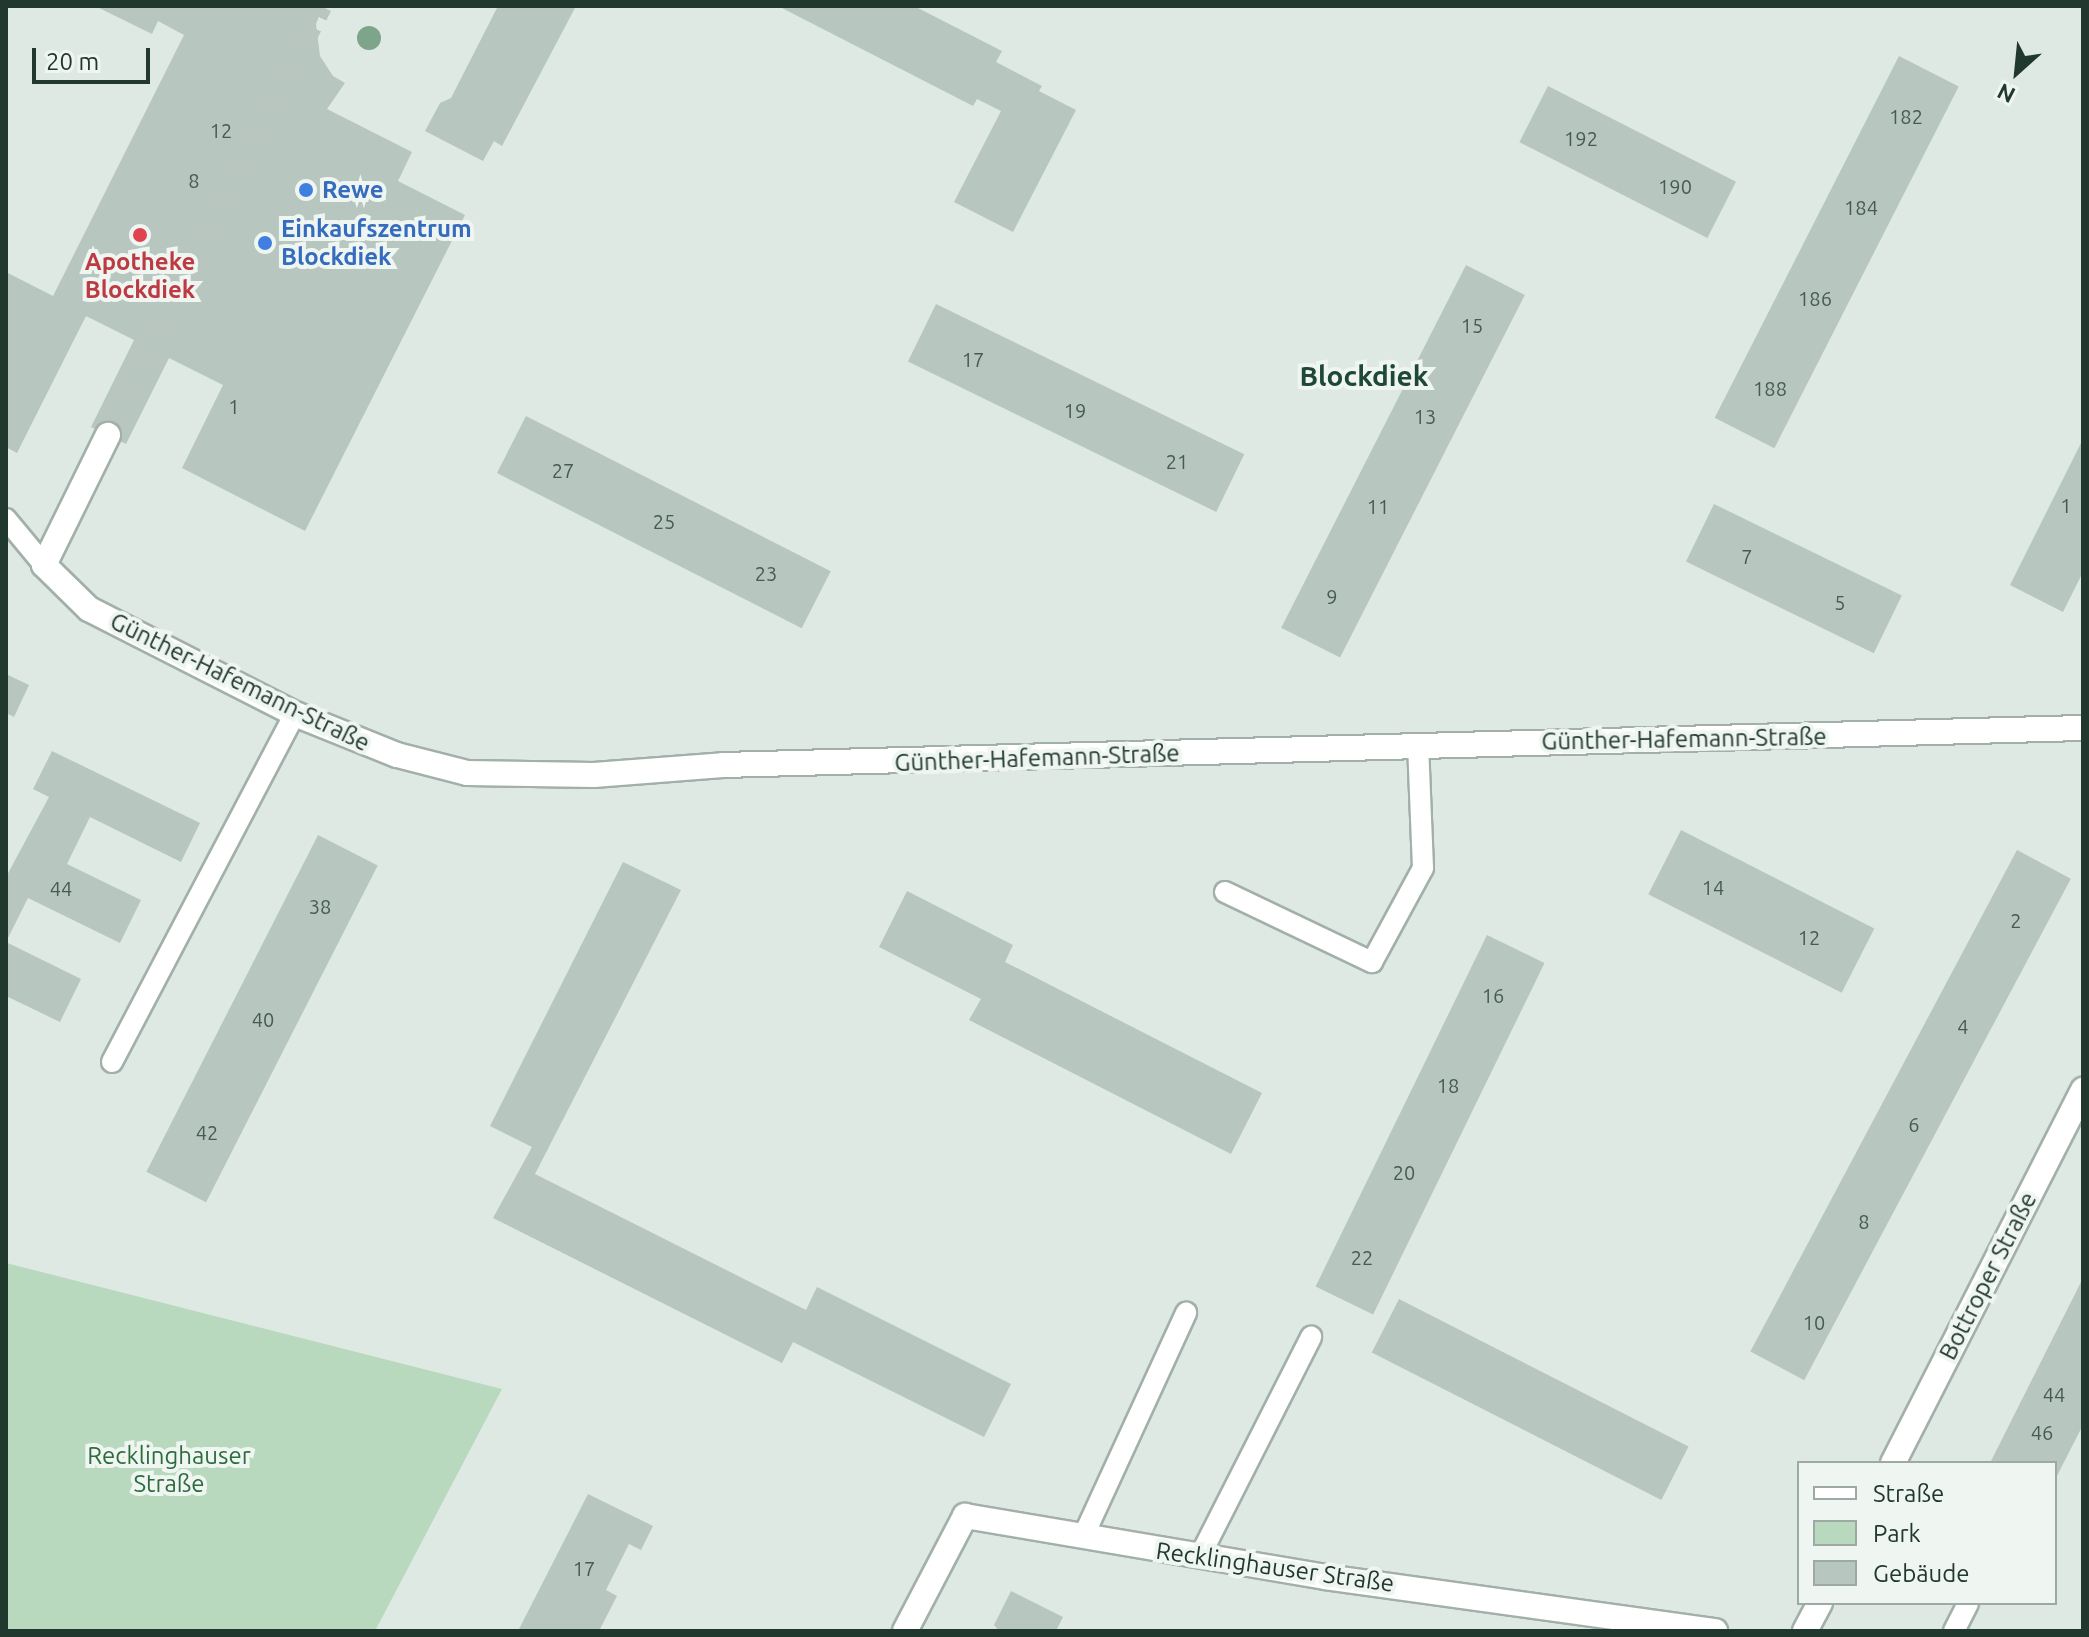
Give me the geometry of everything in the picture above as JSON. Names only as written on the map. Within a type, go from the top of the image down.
[{"type":"street","points":[[44,565],[108,435]]},
{"type":"street","name":"Günther-Hafemann-Straße","points":[[44,565],[89,609],[295,714],[397,755],[467,773],[594,775],[723,765],[2083,728]]},
{"type":"street","name":"Bottroper Straße","points":[[1894,1461],[2083,1090]]},
{"type":"street","name":"Recklinghauser Straße","points":[[905,1631],[965,1516],[1200,1556],[1715,1631]]},
{"type":"street","points":[[1805,1631],[1819,1605]]},
{"type":"lane","points":[[6,519],[44,565]]},
{"type":"lane","points":[[112,1062],[295,714]]},
{"type":"lane","points":[[1225,892],[1372,962],[1423,868],[1418,746]]},
{"type":"lane","points":[[1083,1537],[1186,1313]]},
{"type":"lane","points":[[1200,1556],[1311,1337]]},
{"type":"lane","points":[[1954,1631],[1967,1605]]},
{"type":"green space","name":"Recklinghauser Straße","points":[[6,1263],[502,1389],[375,1631],[6,1631]]},
{"type":"building","name":"Einkaufszentrum Blockdiek","points":[[95,6],[323,6],[316,24],[320,56],[333,76],[345,83],[327,109],[412,152],[398,181],[465,215],[305,531],[182,468],[223,385],[169,358],[126,444],[91,427],[134,340],[86,316],[17,453],[6,447],[6,272],[53,296],[184,35],[158,21],[152,34]]},
{"type":"building","name":"Einkaufszentrum Blockdiek","points":[[498,6],[576,6],[502,146],[494,141],[483,161],[425,131],[440,103],[451,98]]},
{"type":"building","points":[[778,6],[914,6],[1002,51],[996,62],[1042,86],[1039,91],[1076,110],[1013,232],[954,202],[1001,111],[977,99],[973,106]]},
{"type":"building","points":[[1899,56],[1959,86],[1774,448],[1715,418]]},
{"type":"building","points":[[1548,86],[1736,182],[1707,238],[1519,142]]},
{"type":"building","points":[[1466,265],[1525,295],[1340,658],[1281,628]]},
{"type":"building","points":[[936,304],[1244,454],[1216,512],[908,362]]},
{"type":"building","points":[[526,416],[831,571],[802,628],[497,473]]},
{"type":"building","points":[[2083,439],[2083,572],[2063,612],[2010,585]]},
{"type":"building","points":[[1714,504],[1902,596],[1874,653],[1686,562]]},
{"type":"building","points":[[6,674],[29,685],[14,717],[6,713]]},
{"type":"building","points":[[52,751],[200,823],[181,862],[90,817],[67,864],[141,900],[120,943],[28,898],[6,942],[6,877],[49,797],[33,789]]},
{"type":"building","points":[[1681,830],[1874,929],[1842,993],[1648,894]]},
{"type":"building","points":[[318,835],[378,865],[206,1202],[146,1172]]},
{"type":"building","points":[[2017,850],[2071,879],[1804,1380],[1750,1352]]},
{"type":"building","points":[[623,862],[681,890],[535,1174],[806,1310],[817,1287],[1011,1384],[984,1437],[793,1342],[782,1363],[493,1218],[532,1147],[490,1126]]},
{"type":"building","points":[[907,891],[1013,945],[1005,962],[1262,1093],[1231,1154],[969,1020],[981,999],[879,947]]},
{"type":"building","points":[[1487,935],[1545,963],[1373,1314],[1316,1286]]},
{"type":"building","points":[[6,942],[81,979],[60,1022],[6,996]]},
{"type":"building","points":[[2083,1278],[2083,1425],[2057,1476],[2057,1461],[1991,1461]]},
{"type":"building","points":[[1399,1299],[1689,1447],[1661,1500],[1372,1352]]},
{"type":"building","points":[[588,1494],[653,1526],[641,1550],[629,1544],[606,1590],[617,1596],[599,1631],[518,1631]]},
{"type":"building","points":[[1011,1591],[1063,1617],[1056,1631],[999,1631],[994,1625]]},
{"type":"tunnel","points":[[108,435],[320,6]]},
{"type":"place","name":"Rewe","points":[[306,190]]},
{"type":"place","name":"Apotheke Blockdiek","points":[[140,235]]},
{"type":"place","name":"Einkaufszentrum Blockdiek","points":[[265,243]]},
{"type":"district","name":"Blockdiek","points":[[1364,376]]}]
